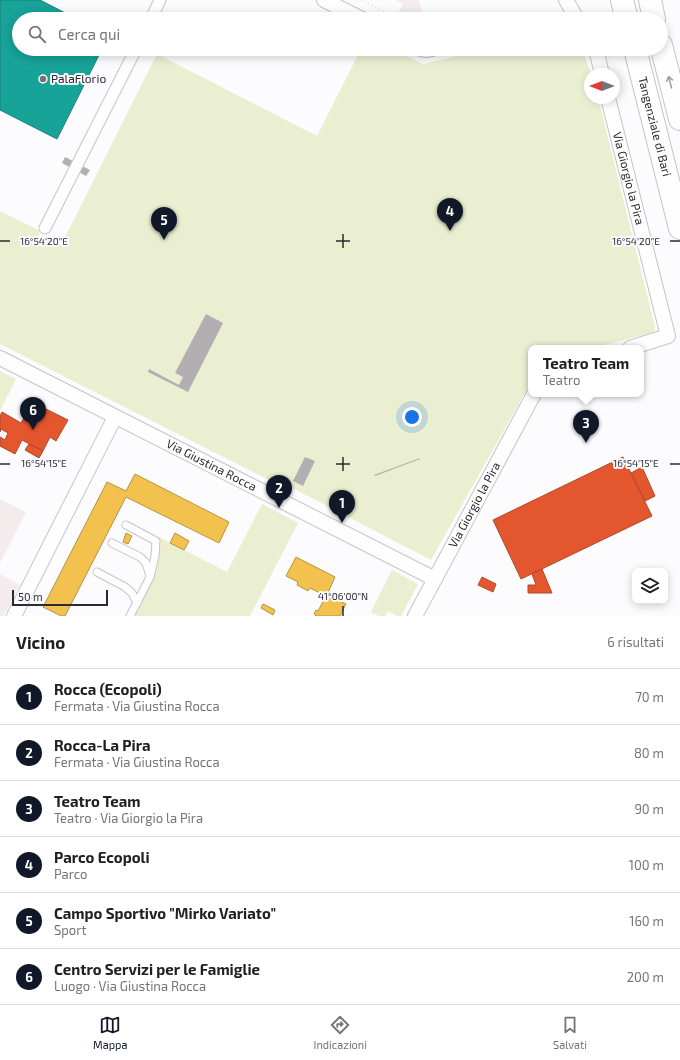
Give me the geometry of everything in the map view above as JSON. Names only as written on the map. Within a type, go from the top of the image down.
[{"type":"highway","points":[[622,0],[625,12]]},
{"type":"highway","points":[[650,0],[653,12]]},
{"type":"highway","name":"Tangenziale di Bari","points":[[637,56],[680,228]]},
{"type":"highway","points":[[664,56],[680,119]]},
{"type":"street","points":[[154,12],[160,0]]},
{"type":"street","points":[[324,0],[348,12]]},
{"type":"street","points":[[566,0],[570,12]]},
{"type":"street","points":[[45,228],[132,56]]},
{"type":"street","points":[[598,56],[601,68]]},
{"type":"street","name":"Via Giorgio la Pira","points":[[610,104],[668,336],[640,345]]},
{"type":"street","name":"Via Giustina Rocca","points":[[0,358],[435,579]]},
{"type":"street","name":"Via Giorgio la Pira","points":[[415,616],[532,397]]},
{"type":"street","points":[[14,616],[115,417]]},
{"type":"lane","points":[[126,525],[156,541],[155,556],[150,577],[130,616]]},
{"type":"lane","points":[[112,543],[140,557],[146,563],[150,577]]},
{"type":"lane","points":[[97,572],[132,592],[137,603]]},
{"type":"path","points":[[361,0],[384,12]]},
{"type":"shaded area","points":[[395,0],[419,0],[422,12],[399,12],[403,4]]},
{"type":"shaded area","points":[[0,499],[26,512],[0,563]]},
{"type":"shaded area","points":[[0,574],[20,585],[4,616],[0,616]]},
{"type":"green space","points":[[156,56],[161,56],[317,136],[357,56],[406,56],[423,64],[458,56],[585,56],[589,68],[584,68],[584,104],[599,104],[655,330],[652,333],[604,345],[528,345],[528,387],[431,560],[279,481],[277,484],[0,344],[0,211],[40,231],[39,235],[61,245]]},
{"type":"green space","points":[[0,371],[16,379],[0,411]]},
{"type":"green space","points":[[262,504],[298,523],[250,616],[134,616],[153,577],[159,537],[227,572]]},
{"type":"green space","points":[[392,570],[418,584],[401,616],[397,616],[388,611],[385,616],[379,616],[371,612]]},
{"type":"building: Abitazioni","points":[[135,474],[229,522],[219,543],[126,497],[65,616],[61,616],[43,607],[107,482],[126,491]]},
{"type":"building: Abitazioni","points":[[126,533],[132,536],[128,544],[123,542]]},
{"type":"building: Abitazioni","points":[[175,533],[189,541],[184,550],[170,543]]},
{"type":"building: Abitazioni","points":[[296,557],[335,577],[327,595],[346,604],[340,616],[315,616],[316,615],[314,614],[316,610],[318,611],[326,596],[310,588],[308,591],[297,585],[298,582],[286,576]]},
{"type":"building: Abitazioni","points":[[263,604],[275,610],[273,615],[261,608]]},
{"type":"building: Negozi","points":[[29,409],[43,416],[46,409],[68,420],[56,441],[50,437],[43,451],[22,440],[15,454],[0,446],[0,437],[5,440],[8,433],[1,429],[0,432],[0,416],[2,412],[21,423]]},
{"type":"building: Negozi","points":[[29,444],[43,451],[39,458],[25,450]]},
{"type":"building: Negozi","points":[[623,457],[652,516],[521,579],[493,520]]},
{"type":"building: Negozi","points":[[642,467],[655,496],[645,501],[631,473]]},
{"type":"building: Negozi","points":[[542,569],[552,593],[528,593],[528,585],[536,585],[532,574]]},
{"type":"building: Negozi","points":[[482,577],[496,584],[493,592],[478,585]]},
{"type":"building: Pubblico","name":"PalaFlorio","points":[[0,0],[40,0],[63,12],[12,12],[12,56],[98,56],[57,139],[0,110]]},
{"type":"building: Altro","points":[[65,157],[90,170],[86,176],[62,163]]},
{"type":"building: Altro","points":[[206,314],[223,323],[188,392],[148,372],[149,369],[179,385],[183,377],[175,373]]},
{"type":"building: Altro","points":[[305,457],[315,461],[303,486],[293,481]]},
{"type":"building: Altro","points":[[420,458],[375,476],[374,475]]},
{"type":"place","name":"PalaFlorio","points":[[43,79]]},
{"type":"place","name":"Parco Ecopoli","points":[[450,231]]},
{"type":"place","name":"Campo Sportivo \"Mirko Variato\"","points":[[164,240]]},
{"type":"place","name":"Centro Servizi per le Famiglie","points":[[33,430]]},
{"type":"place","name":"Teatro Team","points":[[586,443]]},
{"type":"place","name":"Rocca-La Pira","points":[[279,508]]},
{"type":"place","name":"Rocca (Ecopoli)","points":[[342,523]]}]
